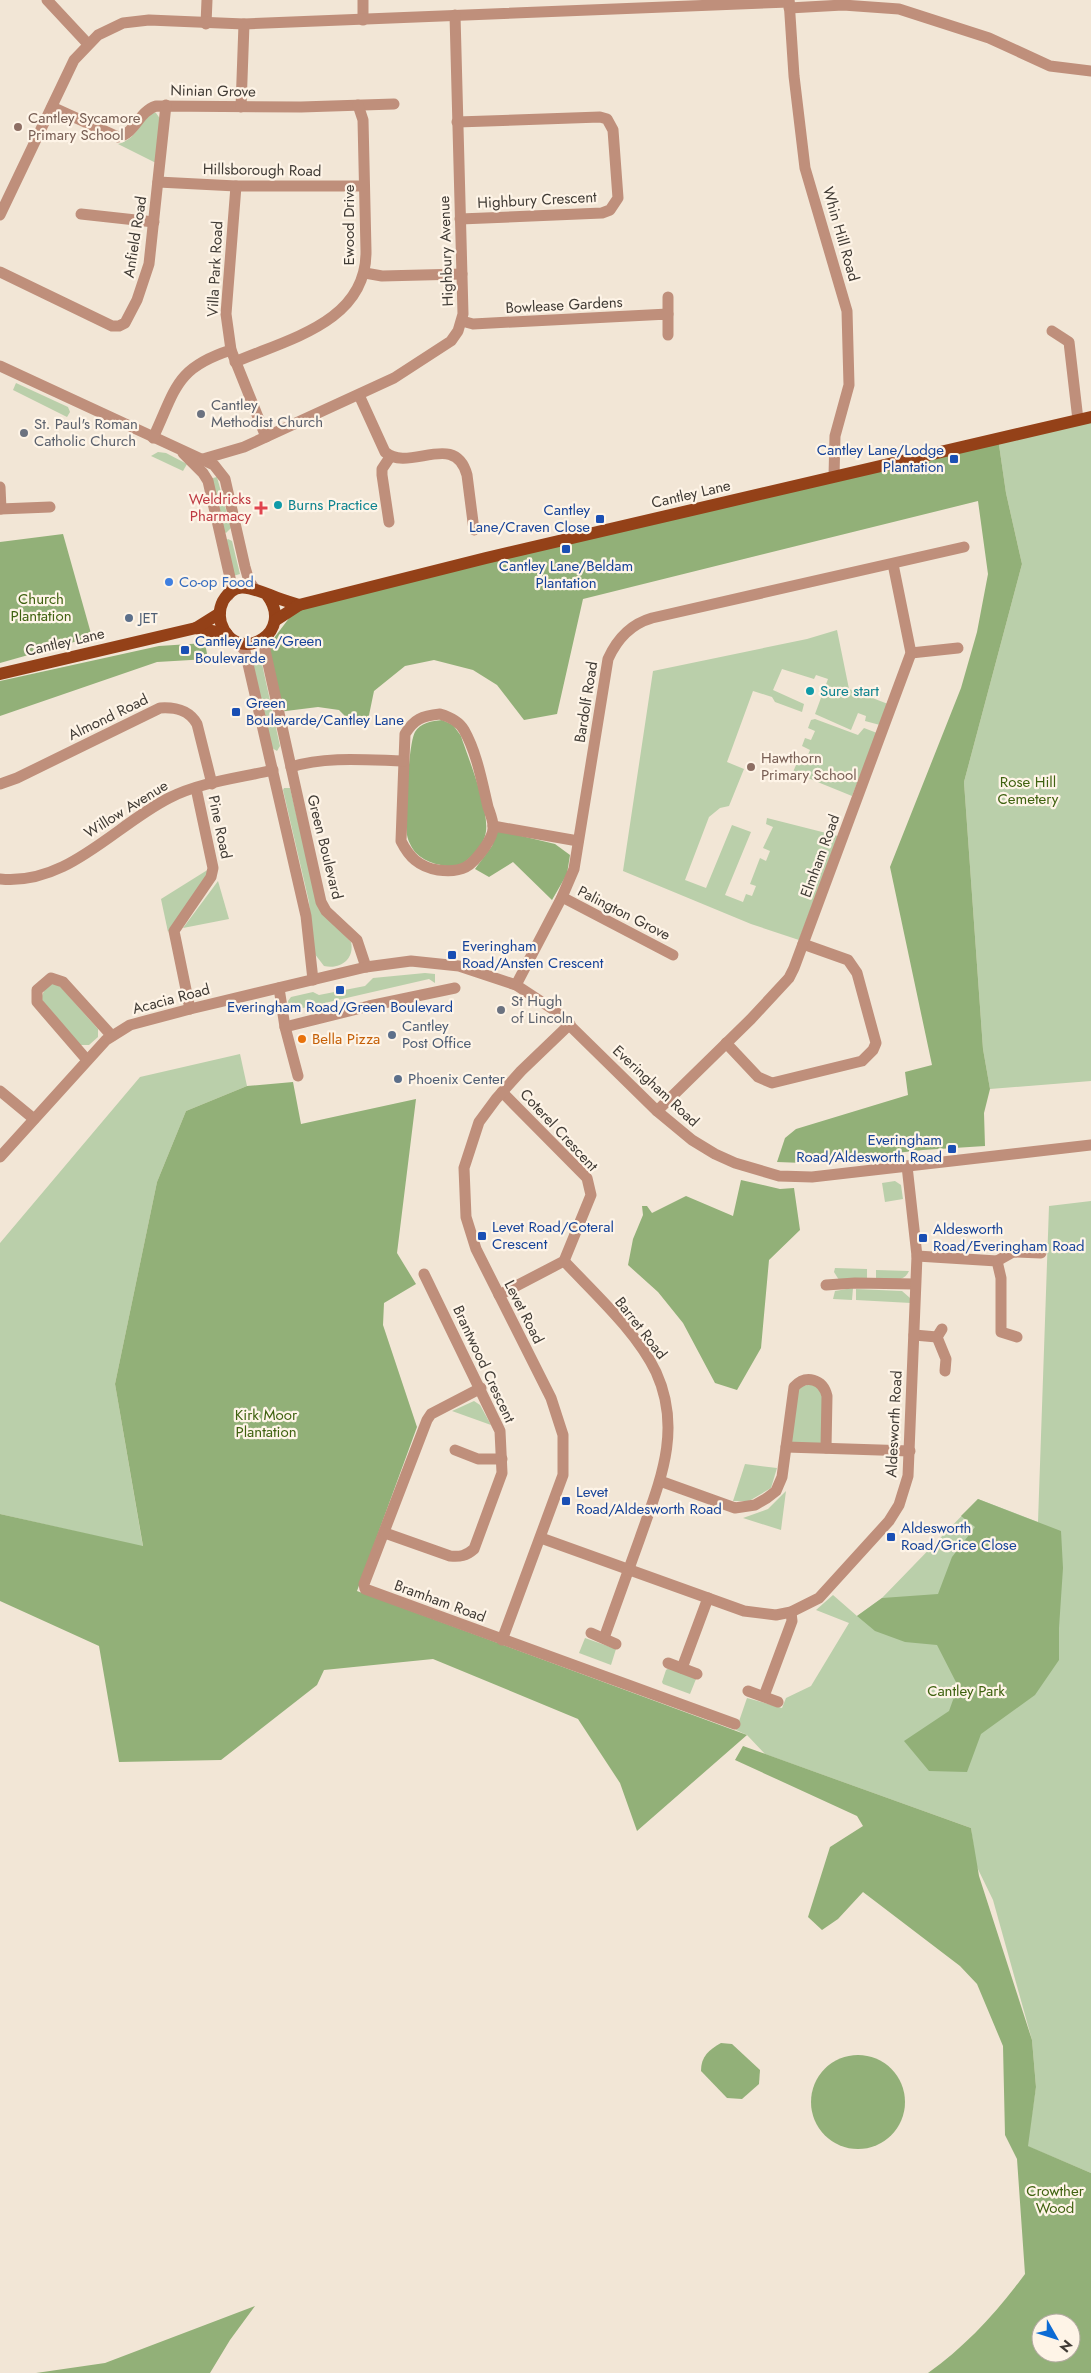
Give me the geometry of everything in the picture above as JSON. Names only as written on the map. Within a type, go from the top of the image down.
[{"type":"main road","name":"Cantley Lane","points":[[276,620],[299,605],[486,558],[1091,417]]},
{"type":"main road","points":[[267,595],[276,611],[276,620],[269,634],[259,642],[253,643],[238,642],[226,634],[221,624],[220,613],[222,603],[239,588],[254,588],[267,595],[299,605]]},
{"type":"main road","name":"Cantley Lane","points":[[0,674],[196,628],[220,613]]},
{"type":"main road","name":"Cantley Lane","points":[[196,628],[226,634]]},
{"type":"street","points":[[46,0],[88,44]]},
{"type":"street","points":[[206,24],[207,0]]},
{"type":"street","points":[[363,0],[363,20]]},
{"type":"street","points":[[0,215],[74,60],[88,44],[110,28],[137,21],[244,24],[363,20],[652,4],[789,3],[843,5],[899,9],[990,38],[1050,66],[1091,71]]},
{"type":"street","name":"Whin Hill Road","points":[[789,3],[794,76],[805,168],[847,311],[850,385],[835,436],[834,476]]},
{"type":"street","name":"Highbury Avenue","points":[[244,447],[394,378],[447,345],[458,331],[462,321],[462,274],[455,15]]},
{"type":"street","points":[[241,107],[244,24]]},
{"type":"street","name":"Ninian Grove","points":[[52,107],[118,137],[127,134],[147,109],[166,105],[241,107],[394,104]]},
{"type":"street","name":"Anfield Road","points":[[0,272],[112,326],[119,326],[125,323],[142,287],[149,264],[166,105]]},
{"type":"street","name":"Ewood Drive","points":[[235,362],[326,323],[348,303],[361,284],[366,264],[363,120],[358,105]]},
{"type":"street","name":"Highbury Crescent","points":[[457,122],[600,117],[607,119],[613,130],[618,198],[610,210],[602,213],[460,219]]},
{"type":"street","name":"Hillsborough Road","points":[[158,182],[236,186],[364,186]]},
{"type":"street","name":"Villa Park Road","points":[[236,186],[226,314],[231,350],[266,436]]},
{"type":"street","points":[[81,214],[154,222]]},
{"type":"street","points":[[365,273],[382,276],[462,274]]},
{"type":"street","points":[[668,297],[668,335]]},
{"type":"street","name":"Bowlease Gardens","points":[[462,321],[473,324],[668,314]]},
{"type":"street","points":[[1052,331],[1069,342],[1078,420]]},
{"type":"street","points":[[153,438],[178,383],[187,372],[207,358],[231,350]]},
{"type":"street","points":[[0,366],[153,438],[203,459],[222,473],[249,581],[254,588]]},
{"type":"street","points":[[360,395],[385,452],[390,457],[400,459],[444,452],[459,460],[465,467],[474,530]]},
{"type":"street","points":[[203,459],[244,447]]},
{"type":"street","points":[[222,473],[230,458],[244,447]]},
{"type":"street","points":[[180,450],[203,473],[208,481],[231,582],[228,596]]},
{"type":"street","points":[[389,522],[382,469],[390,457]]},
{"type":"street","points":[[0,487],[1,510],[50,507]]},
{"type":"street","points":[[220,535],[237,532]]},
{"type":"street","name":"Bardolf Road","points":[[516,985],[571,878],[608,659],[625,633],[634,626],[652,618],[964,547]]},
{"type":"street","points":[[893,564],[911,653],[958,648]]},
{"type":"street","name":"Green Boulevard","points":[[269,634],[265,650],[321,902],[326,911],[357,940],[366,967]]},
{"type":"street","points":[[238,642],[245,651],[306,916],[313,980]]},
{"type":"street","name":"Elmham Road","points":[[657,1112],[789,978],[911,653]]},
{"type":"street","name":"Almond Road","points":[[0,784],[17,778],[160,708],[172,707],[193,717],[197,724],[212,784]]},
{"type":"street","points":[[440,714],[451,717],[464,730],[481,777],[493,826],[486,846],[474,862],[466,868],[452,872],[433,869],[416,862],[409,856],[401,841],[404,761],[405,734],[411,724],[427,716],[440,714]]},
{"type":"street","points":[[270,757],[287,752]]},
{"type":"street","points":[[291,767],[310,762],[404,761]]},
{"type":"street","name":"Willow Avenue","points":[[0,879],[16,881],[58,870],[170,797],[196,788],[273,770]]},
{"type":"street","name":"Green Boulevard","points":[[276,784],[293,780]]},
{"type":"street","name":"Pine Road","points":[[190,1009],[174,931],[211,877],[213,868],[196,788]]},
{"type":"street","points":[[493,826],[578,841]]},
{"type":"street","name":"Palington Grove","points":[[562,897],[673,955]]},
{"type":"street","points":[[726,1043],[758,1077],[772,1083],[862,1061],[874,1050],[876,1043],[853,965],[848,960],[803,944]]},
{"type":"street","name":"Everingham Road","points":[[313,980],[366,967],[411,961],[437,962],[459,966],[516,985],[539,998],[570,1024],[657,1112],[692,1140],[735,1163],[779,1176],[812,1177],[1091,1145]]},
{"type":"street","points":[[87,1060],[37,1002],[38,990],[47,980],[57,979],[63,982],[112,1036]]},
{"type":"street","name":"Acacia Road","points":[[0,1157],[87,1060],[112,1036],[139,1022],[313,980]]},
{"type":"street","points":[[279,988],[285,1027],[298,1076]]},
{"type":"street","points":[[285,1027],[369,1006],[455,988]]},
{"type":"street","name":"Levet Road","points":[[502,1640],[563,1475],[563,1435],[551,1398],[470,1234],[466,1217],[464,1168],[479,1122],[502,1092],[570,1024]]},
{"type":"street","points":[[0,1091],[34,1119]]},
{"type":"street","name":"Coterel Crescent","points":[[502,1092],[580,1171],[590,1185],[590,1200],[564,1261]]},
{"type":"street","name":"Aldesworth Road","points":[[540,1538],[744,1611],[764,1615],[791,1612],[818,1598],[830,1588],[889,1521],[904,1492],[910,1451],[916,1256],[907,1166]]},
{"type":"street","points":[[916,1256],[997,1260],[1013,1252],[1040,1253]]},
{"type":"street","points":[[997,1260],[1002,1278],[1001,1332],[1018,1337]]},
{"type":"street","points":[[499,1295],[564,1261]]},
{"type":"street","name":"Barret Road","points":[[564,1261],[628,1330],[656,1373],[665,1400],[668,1419],[666,1459],[660,1481],[604,1638]]},
{"type":"street","name":"Brantwood Crescent","points":[[385,1533],[450,1556],[460,1557],[468,1554],[474,1549],[502,1474],[500,1431],[481,1388],[424,1274]]},
{"type":"street","points":[[826,1285],[855,1283],[915,1284]]},
{"type":"street","points":[[914,1336],[939,1333],[946,1359],[945,1371]]},
{"type":"street","points":[[660,1481],[735,1508],[755,1505],[776,1492],[782,1477],[794,1387],[800,1380],[814,1379],[826,1389],[828,1396],[826,1448]]},
{"type":"street","name":"Bramham Road","points":[[481,1388],[431,1414],[427,1420],[364,1584],[365,1589],[735,1724]]},
{"type":"street","points":[[786,1447],[910,1451]]},
{"type":"street","points":[[456,1450],[478,1459],[502,1459]]},
{"type":"street","points":[[682,1668],[708,1598]]},
{"type":"street","points":[[764,1696],[792,1621],[791,1612]]},
{"type":"street","points":[[591,1633],[616,1644]]},
{"type":"street","points":[[668,1663],[697,1674]]},
{"type":"street","points":[[748,1691],[778,1702]]},
{"type":"green space","points":[[150,112],[156,113],[161,120],[158,164],[118,144],[129,139],[137,131]]},
{"type":"green space","points":[[16,383],[68,407],[70,412],[67,417],[13,390]]},
{"type":"green space","name":"Rose Hill Cemetery","points":[[1091,417],[1091,1081],[990,1089],[983,1049],[964,782],[1022,564],[1006,493],[998,438]]},
{"type":"green space","points":[[998,438],[1006,493],[1022,564],[964,782],[983,1049],[990,1089],[984,1113],[985,1146],[923,1150],[804,1163],[777,1162],[785,1138],[796,1129],[908,1095],[905,1072],[932,1065],[890,867],[961,688],[977,632],[988,574],[978,501],[583,599],[557,714],[524,720],[497,685],[473,670],[434,660],[405,666],[374,691],[368,720],[350,721],[339,710],[318,707],[278,712],[265,650],[299,605]]},
{"type":"green space","points":[[158,452],[166,453],[187,464],[183,471],[151,456]]},
{"type":"green space","points":[[217,477],[231,528],[226,533],[223,531],[209,479]]},
{"type":"green space","name":"Church Plantation","points":[[63,534],[92,637],[0,663],[0,542]]},
{"type":"green space","points":[[228,539],[232,541],[240,574],[233,576],[225,541]]},
{"type":"green space","name":"Hawthorn Primary School","points":[[837,630],[849,689],[888,704],[880,725],[865,721],[866,716],[858,713],[851,730],[815,714],[828,679],[816,675],[814,679],[782,669],[773,690],[804,704],[802,712],[775,702],[772,697],[753,691],[727,762],[744,769],[729,806],[720,808],[709,817],[685,880],[706,888],[732,825],[751,832],[725,895],[743,902],[746,894],[752,896],[756,886],[750,884],[760,858],[766,861],[770,851],[763,848],[773,827],[766,824],[767,818],[838,836],[799,940],[751,924],[623,871],[653,671],[807,639]]},
{"type":"green space","points":[[205,643],[208,659],[157,662],[0,716],[0,681],[159,646]]},
{"type":"green space","points":[[253,664],[262,664],[280,746],[277,751],[272,748]]},
{"type":"green space","points":[[815,719],[858,735],[864,728],[877,733],[852,796],[793,772],[799,758],[806,760],[810,750],[802,746],[805,738],[811,740],[815,731],[808,728],[811,720]]},
{"type":"green space","points":[[442,720],[453,725],[461,736],[478,786],[485,815],[485,836],[481,846],[458,867],[429,862],[419,856],[409,842],[407,835],[408,782],[415,732],[420,726]]},
{"type":"green space","points":[[284,788],[290,788],[319,909],[351,942],[351,953],[341,965],[324,966],[314,953],[309,902]]},
{"type":"green space","points":[[497,830],[555,844],[570,855],[567,874],[552,900],[513,862],[489,877],[475,869],[492,846]]},
{"type":"green space","points":[[209,869],[208,875],[168,932],[161,899]]},
{"type":"green space","points":[[218,881],[229,919],[183,928]]},
{"type":"green space","points":[[425,973],[435,974],[435,983],[429,979],[290,1011],[288,1001],[291,997],[313,992],[319,995],[365,986],[373,978]]},
{"type":"green space","points":[[57,983],[98,1029],[98,1037],[89,1045],[80,1045],[41,999],[46,988]]},
{"type":"green space","points":[[240,1054],[247,1086],[186,1111],[157,1182],[115,1384],[143,1547],[0,1514],[0,1243],[140,1077]]},
{"type":"green space","name":"Kirk Moor Plantation","points":[[293,1082],[301,1124],[416,1099],[397,1253],[416,1284],[384,1303],[383,1325],[417,1427],[357,1591],[747,1735],[637,1831],[620,1783],[578,1719],[433,1659],[324,1670],[317,1685],[221,1760],[119,1762],[99,1646],[0,1601],[0,1514],[143,1546],[115,1384],[157,1182],[186,1111],[247,1086]]},
{"type":"green space","points":[[741,1180],[780,1189],[794,1188],[800,1230],[769,1260],[761,1348],[737,1390],[715,1383],[683,1323],[658,1292],[628,1265],[633,1239],[643,1215],[642,1206],[647,1206],[652,1213],[686,1196],[733,1216]]},
{"type":"green space","points":[[895,1181],[901,1185],[903,1199],[885,1202],[882,1183]]},
{"type":"green space","name":"Cantley Park","points":[[1091,1201],[1091,2173],[1027,2146],[1036,2087],[1032,2040],[993,1900],[976,1865],[971,1828],[765,1754],[747,1735],[736,1730],[747,1698],[782,1708],[786,1698],[811,1686],[849,1623],[816,1610],[833,1595],[857,1616],[882,1598],[978,1499],[1038,1522],[1049,1206]]},
{"type":"green space","points":[[835,1268],[867,1269],[867,1281],[839,1280],[834,1272]]},
{"type":"green space","points":[[876,1270],[909,1271],[903,1278],[890,1281],[876,1280]]},
{"type":"green space","points":[[853,1288],[852,1300],[833,1299],[835,1291]]},
{"type":"green space","points":[[856,1289],[902,1291],[910,1298],[911,1303],[856,1300]]},
{"type":"green space","points":[[821,1383],[826,1448],[786,1447],[794,1387]]},
{"type":"green space","points":[[474,1401],[480,1405],[491,1425],[452,1411]]},
{"type":"green space","points":[[745,1464],[777,1468],[771,1488],[749,1501],[733,1501]]},
{"type":"green space","points":[[786,1491],[781,1530],[743,1518],[768,1509]]},
{"type":"green space","points":[[978,1499],[1061,1531],[1063,1568],[1059,1660],[1035,1695],[981,1734],[967,1772],[929,1771],[904,1741],[949,1711],[958,1686],[937,1645],[905,1642],[875,1631],[857,1616],[882,1598],[938,1594],[952,1557],[975,1527],[961,1516]]},
{"type":"green space","points":[[585,1638],[616,1649],[611,1665],[579,1653]]},
{"type":"green space","points":[[669,1668],[696,1679],[690,1694],[663,1684],[666,1670]]},
{"type":"green space","name":"Crowther Wood","points":[[743,1746],[971,1828],[979,1876],[1032,2040],[1036,2087],[1028,2146],[1091,2173],[1091,2373],[928,2373],[942,2363],[980,2328],[1025,2274],[1017,2159],[1005,2135],[1003,2046],[977,1984],[960,1966],[863,1892],[838,1919],[822,1930],[808,1917],[830,1847],[863,1826],[857,1816],[735,1760]]},
{"type":"green space","points":[[721,2043],[732,2044],[760,2070],[759,2084],[742,2099],[727,2098],[701,2071],[702,2061],[706,2054]]},
{"type":"green space","points":[[858,2055],[876,2059],[891,2069],[901,2084],[905,2102],[901,2120],[891,2135],[876,2145],[858,2149],[840,2145],[825,2135],[815,2120],[811,2102],[815,2084],[825,2069],[840,2059]]},
{"type":"green space","points":[[255,2306],[230,2340],[210,2373],[36,2373],[105,2363]]},
{"type":"place","name":"Cantley Sycamore Primary School","points":[[18,127]]},
{"type":"place","name":"Cantley Methodist Church","points":[[201,414]]},
{"type":"place","name":"St. Paul's Roman Catholic Church","points":[[24,433]]},
{"type":"place","name":"Cantley Lane/Lodge Plantation","points":[[954,459]]},
{"type":"place","name":"Burns Practice","points":[[278,505]]},
{"type":"place","name":"Weldricks Pharmacy","points":[[261,508]]},
{"type":"place","name":"Cantley Lane/Craven Close","points":[[600,519]]},
{"type":"place","name":"Cantley Lane/Beldam Plantation","points":[[566,549]]},
{"type":"place","name":"Co-op Food","points":[[169,582]]},
{"type":"place","name":"JET","points":[[129,618]]},
{"type":"place","name":"Cantley Lane/Green Boulevarde","points":[[185,650]]},
{"type":"place","name":"Sure start","points":[[810,691]]},
{"type":"place","name":"Green Boulevarde/Cantley Lane","points":[[236,712]]},
{"type":"place","name":"Hawthorn Primary School","points":[[751,767]]},
{"type":"place","name":"Everingham Road/Ansten Crescent","points":[[452,955]]},
{"type":"place","name":"Everingham Road/Green Boulevard","points":[[340,990]]},
{"type":"place","name":"St Hugh of Lincoln","points":[[501,1010]]},
{"type":"place","name":"Cantley Post Office","points":[[392,1035]]},
{"type":"place","name":"Bella Pizza","points":[[302,1039]]},
{"type":"place","name":"Phoenix Center","points":[[398,1079]]},
{"type":"place","name":"Everingham Road/Aldesworth Road","points":[[952,1149]]},
{"type":"place","name":"Levet Road/Coteral Crescent","points":[[482,1236]]},
{"type":"place","name":"Aldesworth Road/Everingham Road","points":[[923,1238]]},
{"type":"place","name":"Levet Road/Aldesworth Road","points":[[566,1501]]},
{"type":"place","name":"Aldesworth Road/Grice Close","points":[[891,1537]]}]
